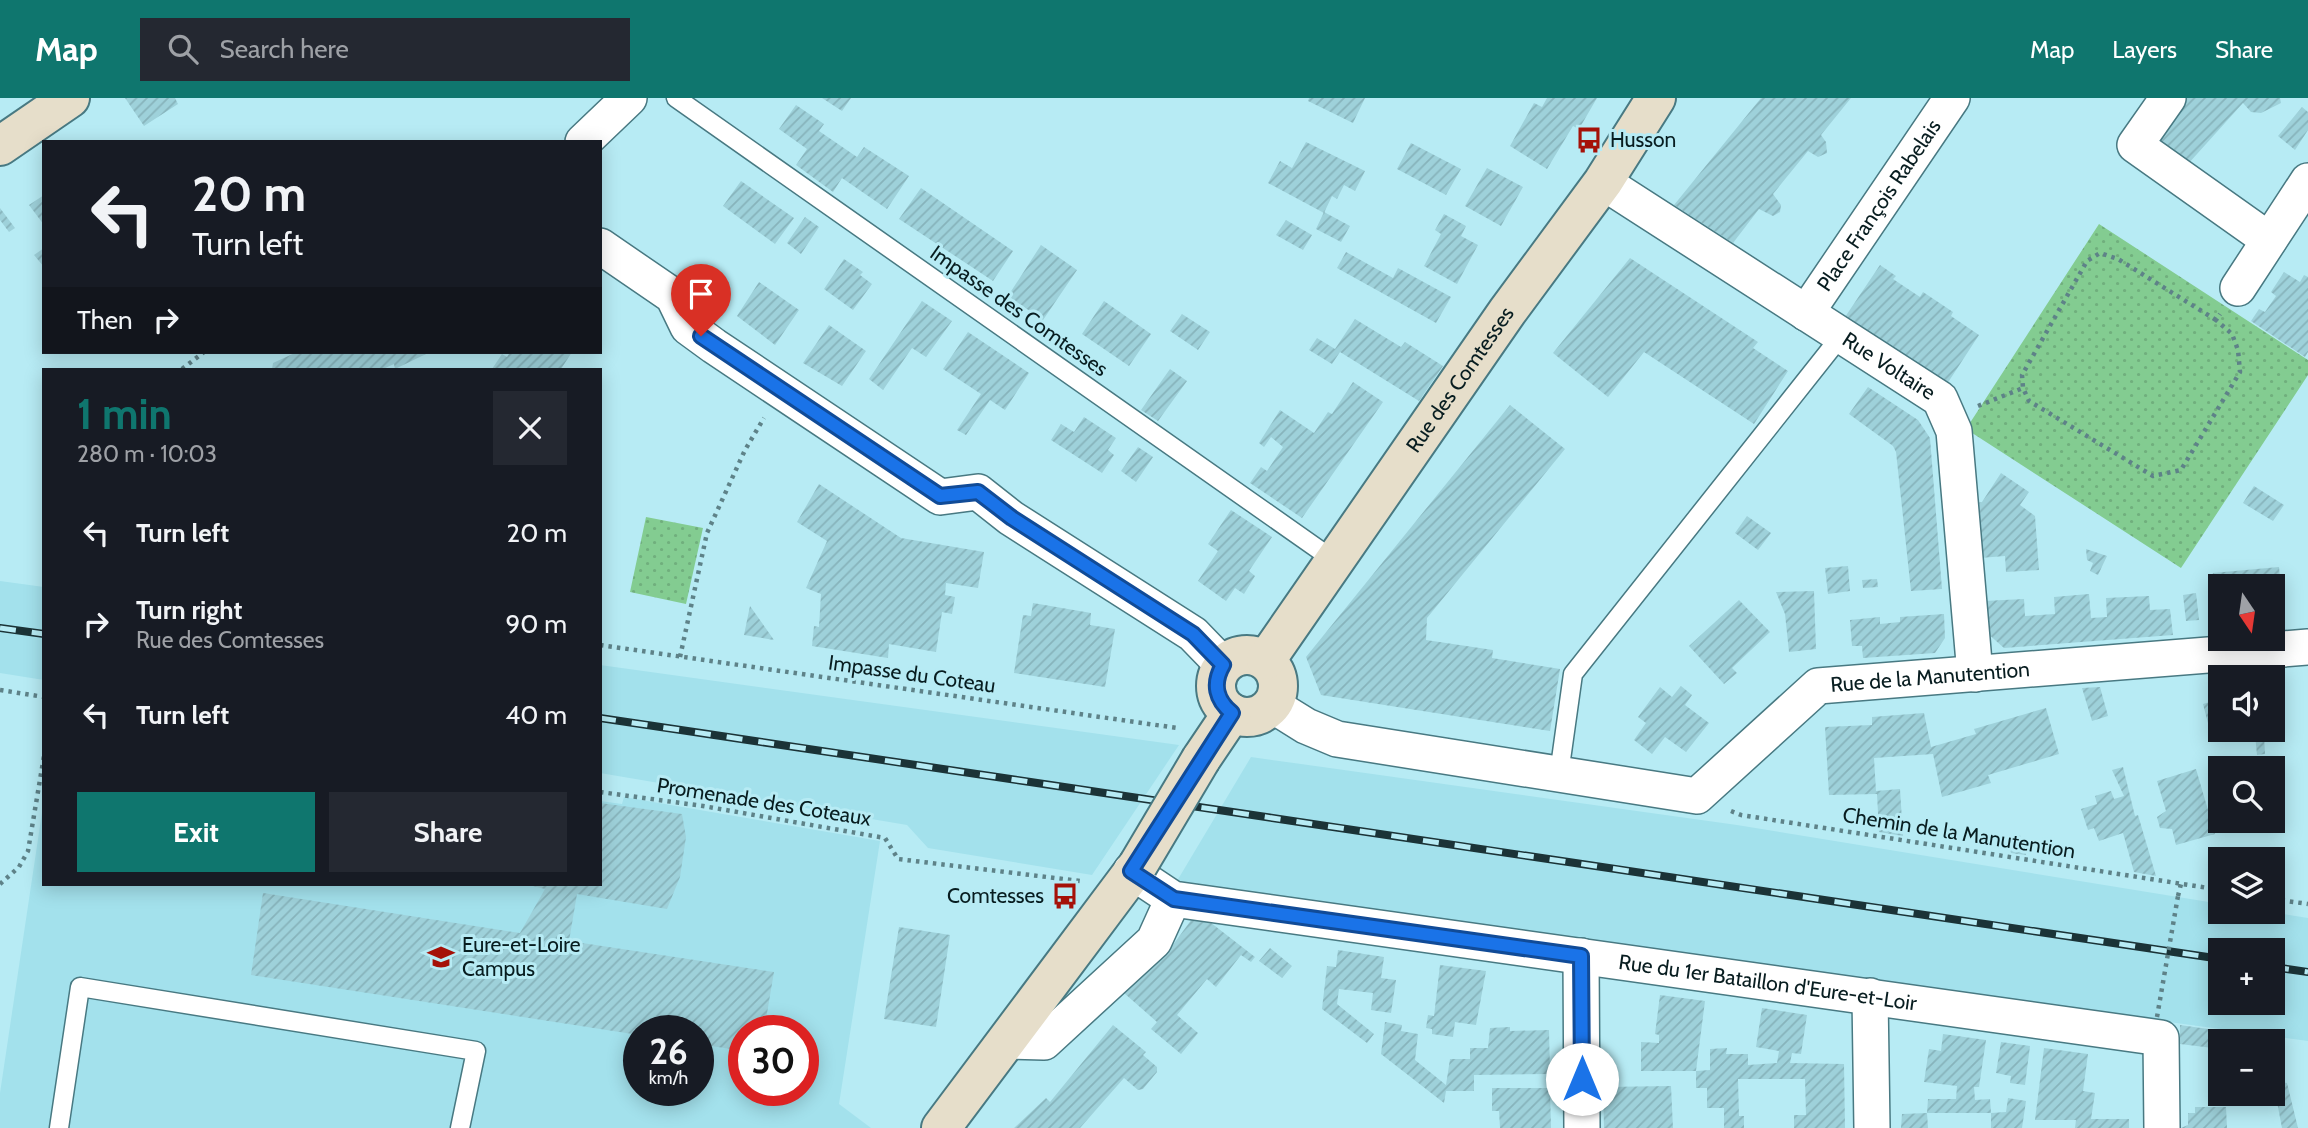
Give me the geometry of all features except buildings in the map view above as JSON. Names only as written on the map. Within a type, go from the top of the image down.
[{"type":"street","points":[[0,146],[69,98]]},
{"type":"street","points":[[585,140],[629,98]]},
{"type":"street","name":"Rue des Comtesses","points":[[1266,660],[1507,312],[1602,182],[1656,98]]},
{"type":"street","name":"Place François Rabelais","points":[[1806,313],[1952,98]]},
{"type":"street","points":[[2168,98],[2135,145],[2269,240]]},
{"type":"street","points":[[2238,288],[2308,181]]},
{"type":"street","name":"Rue Voltaire","points":[[1602,182],[1940,399],[1954,432],[1975,674]]},
{"type":"street","points":[[602,247],[673,296],[688,327],[781,391],[940,496],[978,492],[1012,518],[1193,634],[1223,665]]},
{"type":"street","name":"Rue de la Manutention","points":[[1696,796],[1818,686],[2308,648]]},
{"type":"street","points":[[941,1128],[1129,876],[1218,736],[1225,707],[1216,691],[1223,665],[1239,655],[1249,654],[1266,660],[1278,676],[1279,686],[1272,705],[1218,736]]},
{"type":"street","points":[[1272,705],[1306,726],[1337,739],[1696,796]]},
{"type":"street","name":"Rue du 1er Bataillon d'Eure-et-Loir","points":[[1129,876],[1174,899],[1870,996],[2159,1027]]},
{"type":"street","points":[[1007,1041],[1044,1042],[1154,941],[1174,899]]},
{"type":"street","points":[[1581,956],[1583,1128]]},
{"type":"street","points":[[1870,996],[1872,1128]]},
{"type":"street","points":[[2159,1027],[2162,1128]]},
{"type":"lane","name":"Impasse des Comtesses","points":[[676,98],[1335,561]]},
{"type":"lane","points":[[1559,774],[1573,674],[1841,336]]},
{"type":"lane","points":[[59,1128],[80,986],[476,1051],[460,1128]]},
{"type":"path","points":[[2100,253],[2118,259],[2216,320],[2232,334],[2238,351],[2240,372],[2181,470],[2153,476],[2029,401],[2023,388],[2022,375],[2087,261],[2100,253]]},
{"type":"path","points":[[2216,320],[2238,288]]},
{"type":"path","points":[[183,368],[201,354]]},
{"type":"path","points":[[1948,419],[2023,388]]},
{"type":"path","points":[[680,657],[707,533],[746,450],[781,391]]},
{"type":"path","name":"Impasse du Coteau","points":[[602,645],[1218,736]]},
{"type":"path","points":[[0,690],[42,697]]},
{"type":"path","points":[[0,884],[19,867],[28,851],[42,768]]},
{"type":"path","name":"Promenade des Coteaux","points":[[602,792],[703,806],[885,838],[898,859],[1084,881],[1129,876]]},
{"type":"path","name":"Chemin de la Manutention","points":[[1696,796],[1741,815],[2208,888]]},
{"type":"path","points":[[2159,1027],[2181,884]]},
{"type":"path","points":[[2285,901],[2308,904]]},
{"type":"shaded area","points":[[0,581],[42,587],[42,680],[0,673]]},
{"type":"shaded area","points":[[602,665],[1179,745],[1092,875],[928,848],[907,825],[602,773]]},
{"type":"shaded area","points":[[1251,757],[1737,825],[2208,902],[2208,924],[2285,924],[2285,914],[2308,918],[2308,1041],[2285,1038],[2285,1029],[2220,1029],[1174,886]]},
{"type":"shaded area","name":"Eure-et-Loire Campus","points":[[624,797],[880,841],[839,1104],[871,1128],[0,1128],[0,1093],[42,812],[42,886],[602,886],[602,801],[622,804]]},
{"type":"green space","points":[[2099,224],[2308,360],[2308,375],[2181,568],[1966,429]]},
{"type":"green space","points":[[646,517],[703,528],[686,604],[630,592]]},
{"type":"railway","points":[[0,628],[42,634]]},
{"type":"railway","points":[[602,718],[2208,957]]},
{"type":"railway","points":[[2285,969],[2308,972]]},
{"type":"place","name":"Husson","points":[[1589,140]]},
{"type":"place","name":"Comtesses","points":[[1065,896]]},
{"type":"place","name":"Eure-et-Loire Campus","points":[[441,957]]},
{"type":"route","points":[[701,336],[940,496],[978,492],[1012,518],[1193,634],[1223,665],[1216,682],[1216,691],[1225,707],[1232,713],[1201,759],[1138,865],[1131,871],[1174,899],[1581,956],[1582,1079]]}]
